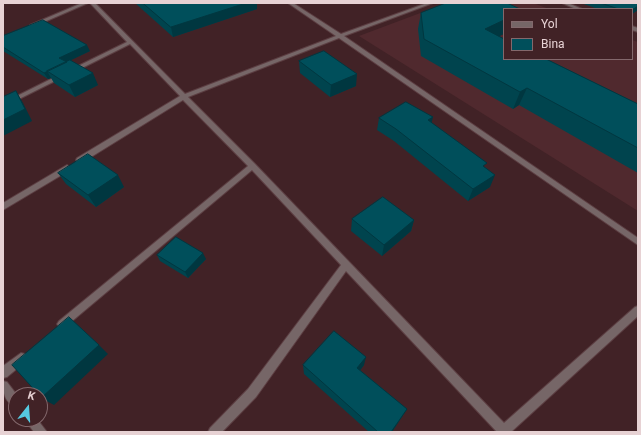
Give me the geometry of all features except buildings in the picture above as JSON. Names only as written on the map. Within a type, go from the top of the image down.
[{"type":"street","points":[[31,26],[86,3]]},
{"type":"street","points":[[92,3],[185,96],[504,432],[638,310]]},
{"type":"street","points":[[290,3],[638,242]]},
{"type":"street","points":[[3,207],[185,96],[340,36],[431,3]]},
{"type":"street","points":[[564,3],[577,8]]},
{"type":"street","points":[[3,105],[130,42]]},
{"type":"street","points":[[57,328],[252,166]]},
{"type":"street","points":[[214,432],[252,393],[346,265]]},
{"type":"street","points":[[3,373],[27,353]]},
{"type":"shaded area","points":[[447,3],[533,3],[546,8],[503,8],[503,60],[633,60],[633,40],[638,42],[638,211],[359,36]]}]
